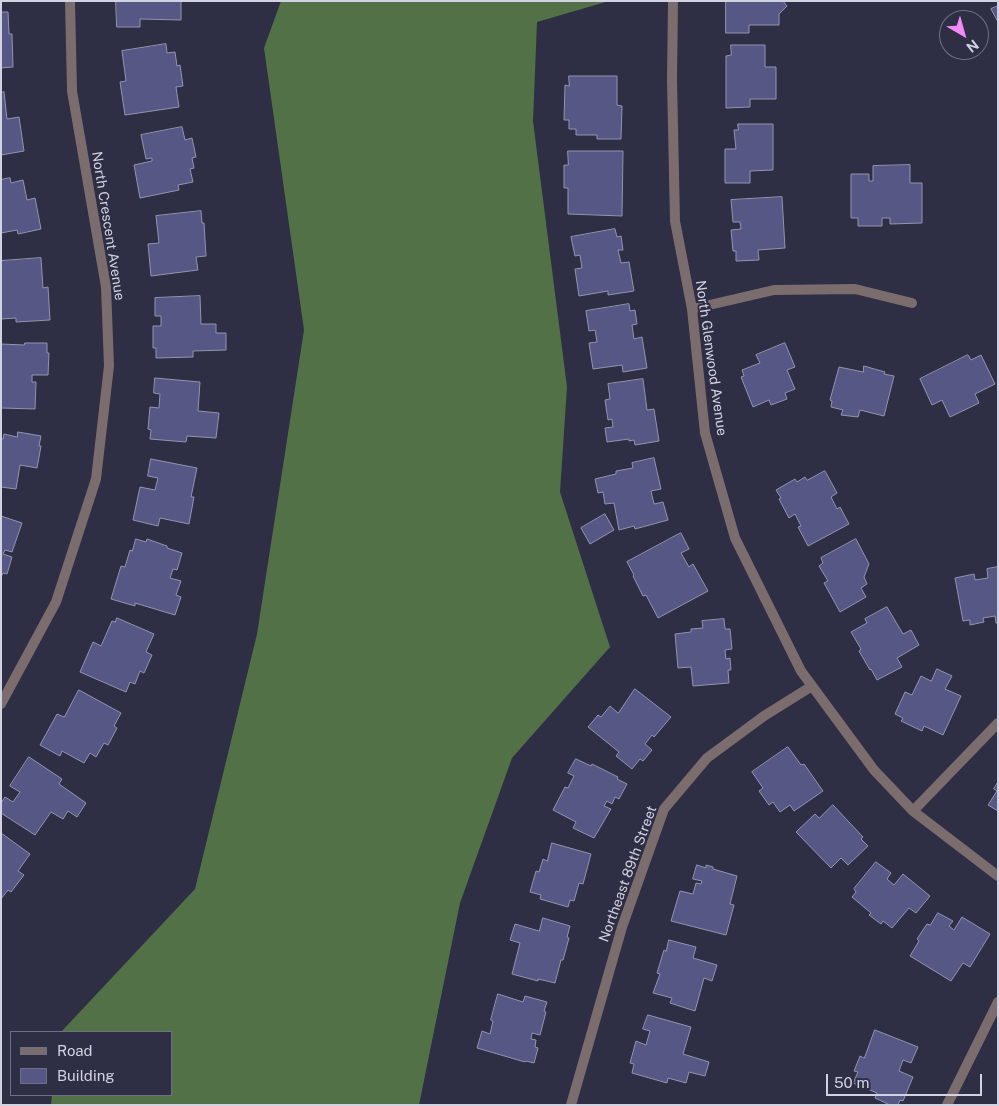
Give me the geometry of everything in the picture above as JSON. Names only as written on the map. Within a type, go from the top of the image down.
[{"type":"street","name":"North Crescent Avenue","points":[[1,704],[56,602],[96,479],[109,366],[106,287],[72,91],[70,1]]},
{"type":"street","name":"North Glenwood Avenue","points":[[673,1],[672,80],[675,222],[692,310],[705,433],[734,538],[801,671],[874,770],[913,811],[998,876]]},
{"type":"street","points":[[692,310],[774,290],[855,289],[912,303]]},
{"type":"street","name":"Northeast 89th Street","points":[[571,1105],[622,927],[664,809],[707,758],[764,716],[812,686]]},
{"type":"street","points":[[913,811],[998,723]]},
{"type":"street","points":[[948,1105],[998,1002]]},
{"type":"green space","points":[[281,1],[609,1],[537,22],[533,121],[567,387],[560,492],[610,647],[512,758],[460,903],[419,1105],[51,1105],[52,1096],[172,1096],[172,1031],[62,1031],[195,889],[257,634],[304,330],[264,48]]},
{"type":"building","points":[[116,1],[181,1],[181,20],[140,19],[140,27],[117,27]]},
{"type":"building","points":[[726,1],[783,1],[787,6],[779,14],[779,25],[749,25],[749,33],[726,33]]},
{"type":"building","points":[[998,6],[998,22],[991,9]]},
{"type":"building","points":[[1,12],[8,12],[9,34],[12,34],[13,67],[1,68]]},
{"type":"building","points":[[166,44],[167,53],[175,52],[177,66],[180,65],[183,86],[176,87],[179,107],[125,115],[120,82],[126,81],[122,51]]},
{"type":"building","points":[[731,45],[765,45],[765,67],[776,67],[776,99],[750,99],[750,107],[726,108],[726,56],[731,55]]},
{"type":"building","points":[[569,76],[617,76],[617,105],[622,106],[621,139],[597,139],[597,135],[576,135],[576,129],[569,129],[569,120],[564,120],[565,85],[569,86]]},
{"type":"building","points":[[4,92],[7,119],[19,117],[24,151],[1,155],[1,93]]},
{"type":"building","points":[[738,124],[773,124],[773,170],[750,171],[750,183],[725,183],[725,149],[736,149],[734,130],[738,130]]},
{"type":"building","points":[[182,127],[185,140],[192,138],[196,157],[192,158],[194,168],[190,169],[193,182],[178,185],[179,190],[140,198],[134,165],[152,161],[152,158],[146,159],[141,135]]},
{"type":"building","points":[[568,151],[623,151],[622,216],[568,214],[568,188],[564,188],[564,165],[568,165]]},
{"type":"building","points":[[910,165],[910,183],[922,183],[922,223],[890,224],[890,218],[882,218],[882,226],[858,226],[858,218],[851,218],[851,174],[869,174],[869,181],[873,181],[873,166]]},
{"type":"building","points":[[10,178],[11,183],[23,180],[27,200],[35,198],[41,229],[18,234],[17,230],[1,233],[1,180]]},
{"type":"building","points":[[782,197],[785,248],[758,250],[759,260],[736,261],[736,251],[733,251],[731,230],[741,229],[740,222],[733,222],[731,200]]},
{"type":"building","points":[[201,211],[202,223],[204,223],[206,256],[196,257],[198,270],[151,276],[148,244],[159,243],[156,216]]},
{"type":"building","points":[[615,229],[617,237],[621,236],[623,250],[618,250],[621,263],[629,262],[634,291],[608,295],[608,291],[579,296],[575,269],[582,268],[580,255],[575,256],[571,237]]},
{"type":"building","points":[[41,258],[43,288],[48,287],[50,320],[16,322],[16,318],[1,319],[1,261]]},
{"type":"building","points":[[200,296],[201,324],[216,324],[216,333],[226,333],[226,350],[193,351],[193,357],[156,358],[156,348],[153,348],[153,326],[161,326],[161,316],[155,316],[155,298]]},
{"type":"building","points":[[629,304],[630,311],[635,310],[637,324],[632,325],[634,339],[642,337],[647,368],[623,372],[622,365],[593,369],[589,343],[597,342],[595,330],[589,331],[586,311]]},
{"type":"building","points":[[25,343],[47,343],[47,353],[49,353],[48,375],[32,375],[32,382],[36,382],[35,409],[1,408],[1,344],[24,345]]},
{"type":"building","points":[[785,343],[795,367],[787,370],[795,389],[785,393],[787,399],[771,405],[769,400],[753,407],[741,377],[744,376],[742,370],[760,363],[756,355]]},
{"type":"building","points":[[968,355],[971,360],[981,355],[995,384],[975,394],[979,403],[950,417],[942,400],[932,405],[920,379]]},
{"type":"building","points":[[864,366],[894,376],[884,416],[860,410],[858,417],[841,415],[843,410],[831,407],[832,401],[830,400],[839,367],[863,372]]},
{"type":"building","points":[[155,378],[200,382],[198,411],[219,413],[216,438],[187,436],[186,442],[150,439],[151,430],[148,429],[150,407],[159,408],[160,394],[154,393]]},
{"type":"building","points":[[643,379],[647,410],[654,409],[659,441],[635,445],[634,440],[629,441],[629,439],[607,442],[605,428],[613,427],[612,419],[608,420],[605,400],[610,399],[608,384]]},
{"type":"building","points":[[18,432],[41,436],[37,468],[20,465],[16,489],[1,487],[1,439],[3,439],[4,434],[17,437]]},
{"type":"building","points":[[654,458],[661,489],[651,491],[654,504],[663,502],[668,520],[635,529],[634,526],[619,530],[614,503],[605,504],[603,492],[598,493],[595,479],[616,474],[616,471],[633,468],[632,463]]},
{"type":"building","points":[[151,459],[197,468],[191,497],[194,497],[189,524],[160,518],[158,526],[133,520],[140,487],[155,490],[158,478],[148,476]]},
{"type":"building","points":[[825,471],[837,493],[831,497],[837,509],[840,507],[849,524],[808,546],[798,527],[801,526],[795,514],[789,518],[776,490],[795,479],[797,482],[805,477],[807,480]]},
{"type":"building","points":[[605,514],[614,530],[590,544],[581,528]]},
{"type":"building","points":[[1,516],[22,523],[12,552],[5,550],[3,554],[12,557],[7,574],[3,573],[1,577]]},
{"type":"building","points":[[681,533],[689,549],[681,553],[689,567],[693,564],[708,591],[658,618],[646,595],[643,596],[627,562]]},
{"type":"building","points":[[136,539],[146,542],[147,539],[182,553],[177,570],[173,569],[170,578],[181,581],[176,595],[181,597],[175,615],[135,603],[135,606],[111,599],[121,566],[125,567],[130,550],[132,551]]},
{"type":"building","points":[[856,539],[869,564],[864,577],[867,584],[861,588],[866,597],[840,612],[824,583],[828,581],[819,566],[823,563],[821,558]]},
{"type":"building","points":[[998,567],[998,623],[996,623],[995,616],[983,618],[984,622],[970,625],[970,620],[963,621],[955,578],[974,574],[975,580],[988,578],[987,569]]},
{"type":"building","points":[[887,607],[903,634],[911,630],[919,645],[897,658],[902,667],[877,680],[859,651],[861,649],[851,632],[867,623],[865,619]]},
{"type":"building","points":[[117,618],[154,634],[146,652],[152,655],[144,673],[140,671],[135,684],[130,682],[126,692],[80,672],[93,642],[101,646],[112,621],[115,622]]},
{"type":"building","points":[[724,619],[725,629],[730,629],[732,649],[725,650],[726,659],[730,658],[731,670],[728,670],[729,683],[693,686],[691,667],[678,668],[675,634],[691,632],[691,629],[703,628],[702,621]]},
{"type":"building","points":[[937,669],[952,676],[945,689],[961,696],[943,735],[924,726],[922,731],[901,721],[903,718],[895,714],[905,692],[912,695],[921,676],[931,681]]},
{"type":"building","points":[[635,689],[671,717],[654,737],[652,735],[645,744],[652,750],[643,761],[640,759],[632,769],[616,756],[619,752],[588,727],[598,715],[601,717],[610,706],[618,713]]},
{"type":"building","points":[[79,690],[121,713],[114,726],[117,728],[108,745],[104,743],[96,757],[90,753],[84,763],[62,751],[60,756],[40,745],[57,714],[64,717]]},
{"type":"building","points":[[788,747],[801,765],[804,764],[823,791],[794,811],[790,805],[780,812],[773,802],[769,805],[759,791],[763,788],[752,772]]},
{"type":"building","points":[[29,757],[62,779],[59,784],[86,803],[77,817],[68,811],[63,819],[51,812],[35,835],[1,813],[1,803],[5,797],[13,802],[20,792],[10,786]]},
{"type":"building","points":[[576,759],[591,766],[592,764],[618,777],[617,779],[627,784],[619,799],[615,797],[612,804],[607,801],[604,806],[611,809],[594,838],[573,828],[576,822],[553,810],[565,787],[568,788],[574,776],[568,773]]},
{"type":"building","points":[[998,782],[998,811],[988,805],[997,791],[994,789]]},
{"type":"building","points":[[833,805],[863,837],[861,839],[868,846],[848,865],[841,858],[831,868],[796,832],[815,814],[819,818]]},
{"type":"building","points":[[1,833],[30,854],[18,871],[24,875],[11,892],[8,890],[1,899]]},
{"type":"building","points":[[552,843],[591,854],[583,884],[579,883],[574,901],[570,900],[568,907],[540,899],[541,895],[530,892],[536,871],[539,872],[543,859],[547,861]]},
{"type":"building","points":[[876,862],[891,873],[887,879],[894,885],[903,874],[930,896],[916,913],[909,908],[892,928],[883,921],[881,924],[869,915],[871,913],[852,897],[856,892],[854,889]]},
{"type":"building","points":[[697,865],[706,868],[706,865],[737,876],[730,904],[734,905],[726,935],[671,921],[680,891],[693,894],[696,883],[701,884],[702,881],[693,879]]},
{"type":"building","points":[[938,913],[953,921],[949,926],[954,930],[962,917],[990,934],[970,967],[963,963],[951,981],[910,956],[919,941],[917,939],[927,924],[930,925]]},
{"type":"building","points":[[543,918],[570,926],[567,937],[569,938],[555,983],[538,979],[538,981],[512,974],[520,943],[510,940],[515,924],[539,931]]},
{"type":"building","points":[[669,940],[696,947],[693,958],[717,965],[712,981],[704,978],[695,1011],[670,1003],[672,998],[653,993],[660,974],[657,973]]},
{"type":"building","points":[[498,994],[523,1002],[525,996],[547,1002],[540,1035],[532,1033],[531,1039],[536,1040],[535,1047],[538,1048],[534,1063],[477,1048],[482,1031],[490,1034],[493,1021],[491,1020]]},
{"type":"building","points":[[648,1015],[691,1027],[683,1054],[709,1062],[705,1076],[689,1072],[686,1083],[668,1078],[667,1083],[632,1073],[634,1064],[630,1063],[636,1041],[646,1045],[650,1031],[643,1029]]},
{"type":"building","points":[[875,1030],[918,1047],[911,1063],[903,1060],[899,1071],[913,1077],[903,1101],[900,1100],[898,1105],[890,1105],[875,1098],[877,1093],[853,1083],[858,1072],[854,1071],[860,1056],[864,1058]]}]
